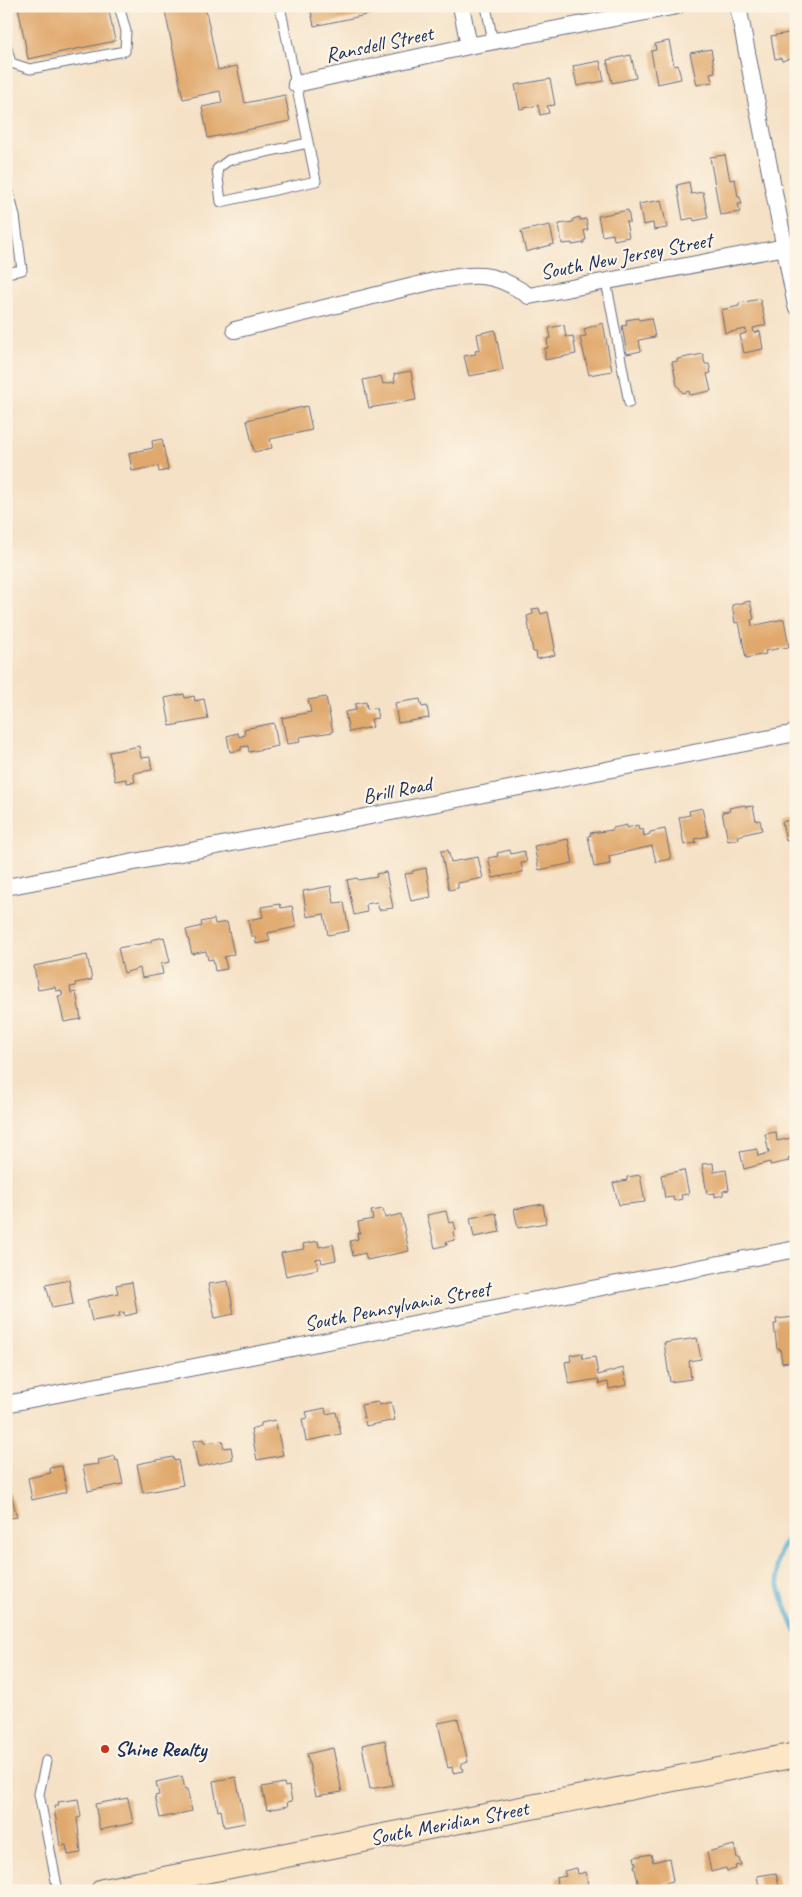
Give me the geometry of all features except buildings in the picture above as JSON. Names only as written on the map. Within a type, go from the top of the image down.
[{"type":"main road","name":"South Meridian Street","points":[[103,1891],[796,1755]]},
{"type":"street","points":[[461,6],[469,46]]},
{"type":"street","name":"Ransdell Street","points":[[296,84],[469,46],[677,6]]},
{"type":"street","points":[[738,6],[790,246],[796,306]]},
{"type":"street","name":"South New Jersey Street","points":[[235,330],[434,281],[464,276],[488,275],[513,284],[529,296],[790,246]]},
{"type":"street","name":"Brill Road","points":[[6,887],[796,733]]},
{"type":"street","name":"South Pennsylvania Street","points":[[6,1404],[796,1250]]},
{"type":"lane","points":[[6,45],[11,63],[30,69],[125,50],[126,31],[120,6]]},
{"type":"lane","points":[[280,6],[316,181],[221,202],[217,169],[229,160],[308,143]]},
{"type":"lane","points":[[486,6],[493,42]]},
{"type":"lane","points":[[6,181],[15,216],[22,270],[6,273]]},
{"type":"lane","points":[[606,281],[629,403]]},
{"type":"lane","points":[[46,1761],[39,1794],[58,1891]]},
{"type":"waterway","points":[[796,1525],[783,1545],[777,1562],[778,1582],[796,1632]]},
{"type":"place","name":"Shine Realty","points":[[105,1749]]}]
